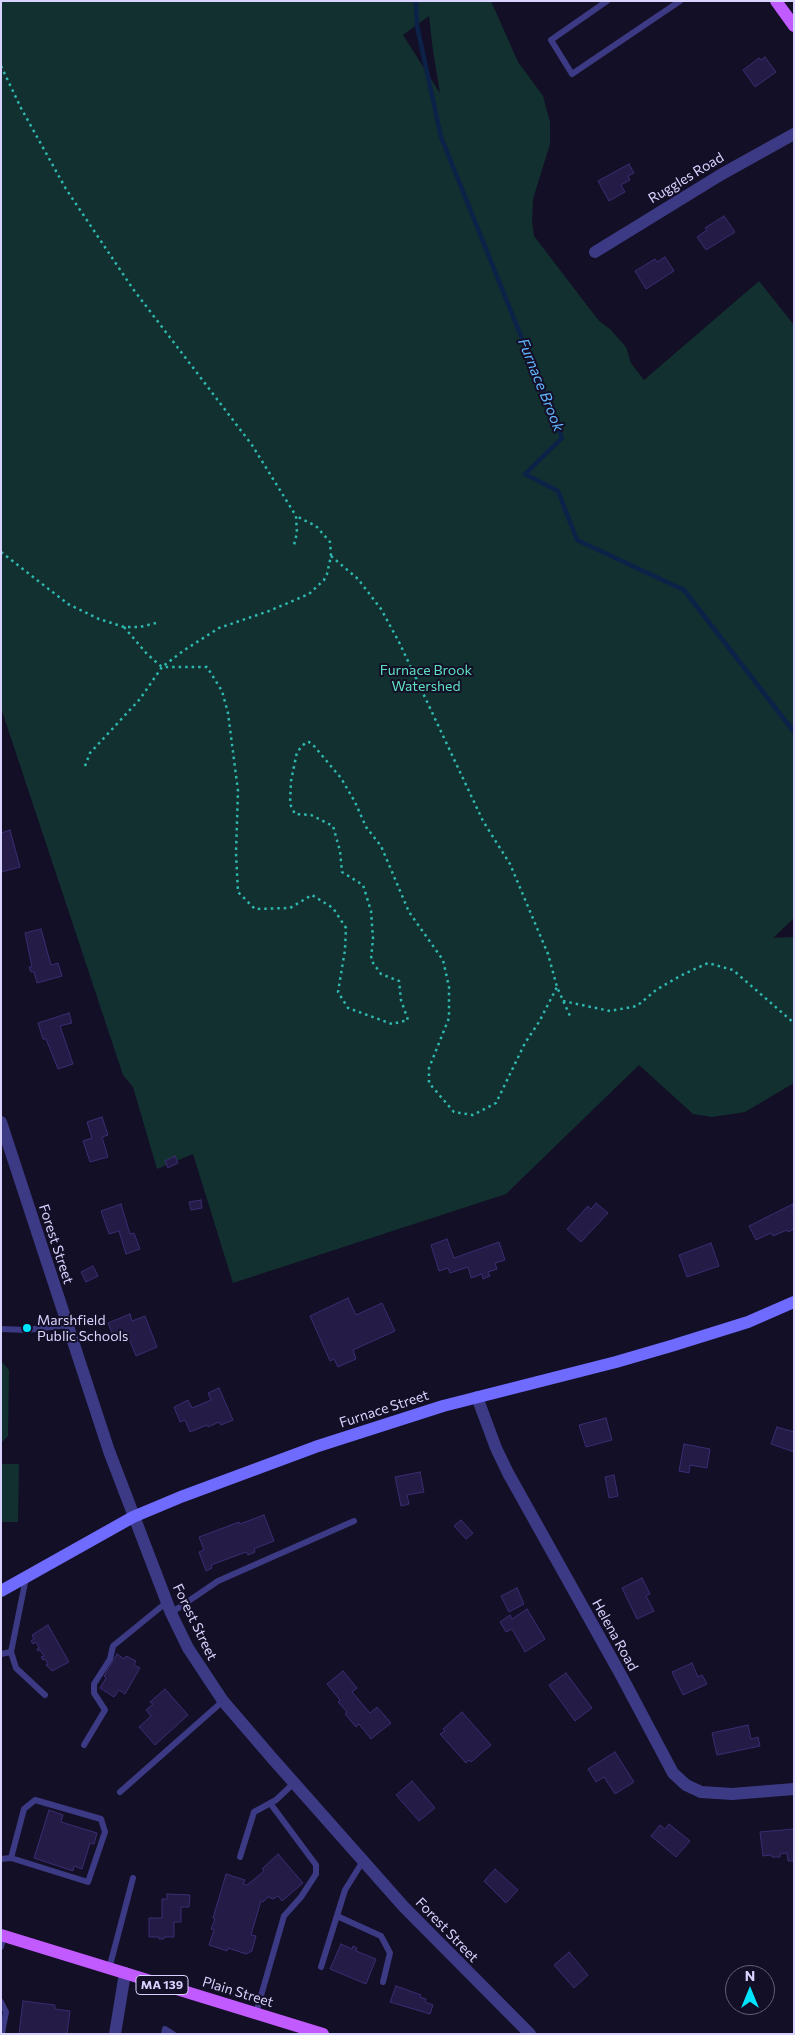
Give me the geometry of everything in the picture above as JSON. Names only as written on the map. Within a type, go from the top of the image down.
[{"type":"main road","points":[[776,1],[794,26]]},
{"type":"main road","name":"Furnace Street","points":[[1,1590],[133,1517],[182,1496],[346,1436],[410,1415],[653,1352],[748,1322],[794,1302]]},
{"type":"main road","name":"Plain Street","points":[[2,1939],[125,1973],[323,2034]]},
{"type":"street","name":"Ruggles Road","points":[[595,252],[722,174],[794,134]]},
{"type":"street","name":"Forest Street","points":[[1,1122],[100,1426],[169,1608],[188,1648],[224,1701],[363,1861],[443,1947],[530,2034]]},
{"type":"street","name":"Helena Road","points":[[477,1397],[496,1448],[508,1473],[622,1677],[673,1773],[686,1785],[701,1792],[732,1794],[794,1789]]},
{"type":"street","points":[[115,2034],[125,1973]]},
{"type":"lane","points":[[607,1],[552,40],[572,74],[680,1]]},
{"type":"lane","points":[[1,1329],[27,1330],[66,1325]]},
{"type":"lane","points":[[84,1745],[104,1710],[94,1693],[94,1684],[110,1659],[113,1646],[169,1608],[218,1581],[354,1521]]},
{"type":"lane","points":[[26,1576],[11,1652],[16,1668],[45,1695]]},
{"type":"lane","points":[[1,1654],[11,1652]]},
{"type":"lane","points":[[120,1792],[224,1701]]},
{"type":"lane","points":[[240,1856],[254,1812],[270,1803],[294,1783]]},
{"type":"lane","points":[[1,1859],[11,1858],[88,1882],[105,1832],[101,1819],[35,1800],[24,1809],[11,1858]]},
{"type":"lane","points":[[256,2013],[284,1916],[302,1897],[316,1874],[316,1866],[270,1803]]},
{"type":"lane","points":[[321,1967],[345,1890],[363,1861]]},
{"type":"lane","points":[[109,1969],[133,1878]]},
{"type":"lane","points":[[337,1916],[381,1936],[390,1953],[383,1982]]},
{"type":"lane","points":[[1,2002],[6,2012],[2,2033]]},
{"type":"lane","points":[[164,2034],[165,2029],[173,2034]]},
{"type":"path","points":[[1,66],[21,108],[66,189],[133,289],[252,445],[296,516],[297,533],[294,545]]},
{"type":"path","points":[[85,766],[90,753],[140,699],[162,667],[182,651],[219,628],[269,611],[309,594],[324,580],[331,556],[330,542],[316,526],[296,516]]},
{"type":"path","points":[[1,552],[68,604],[99,619],[124,627],[140,627],[156,623]]},
{"type":"path","points":[[331,556],[358,578],[381,610],[399,642],[483,822],[510,864],[548,954],[557,987],[570,1016]]},
{"type":"path","points":[[124,627],[147,654],[162,667],[207,667],[222,692],[228,714],[238,791],[236,853],[238,892],[255,909],[290,908],[312,894],[333,908],[346,928],[345,950],[338,992],[348,1008],[392,1024],[408,1020],[401,1000],[399,981],[381,974],[371,960],[373,938],[371,911],[363,885],[342,872],[340,851],[333,826],[311,815],[295,814],[290,804],[291,781],[297,752],[306,742],[314,746],[341,778],[355,802],[366,827],[382,846],[409,912],[443,960],[449,987],[449,1018],[429,1068],[429,1083],[454,1112],[473,1115],[496,1103],[525,1043],[539,1022],[557,987]]},
{"type":"path","points":[[563,1001],[610,1011],[637,1006],[656,990],[708,963],[732,970],[794,1023]]},
{"type":"green space","name":"Furnace Brook Watershed","points":[[1,1],[491,1],[518,62],[543,96],[550,122],[550,144],[533,199],[532,221],[534,236],[599,321],[610,329],[626,347],[631,363],[644,380],[759,281],[794,325],[794,918],[773,938],[794,937],[794,1083],[745,1112],[712,1117],[693,1114],[639,1065],[506,1194],[233,1283],[193,1154],[157,1169],[133,1087],[123,1075],[1,708]],"holes":[[[429,16],[440,93],[403,35]]]},
{"type":"green space","points":[[1,1361],[9,1370],[8,1436],[1,1443]]},
{"type":"green space","points":[[1,1464],[19,1464],[18,1522],[1,1522]]},
{"type":"building","points":[[765,57],[776,72],[755,87],[743,70],[759,58],[761,60]]},
{"type":"building","points":[[629,164],[634,173],[628,176],[630,180],[621,185],[625,192],[609,201],[598,181]]},
{"type":"building","points":[[724,216],[735,232],[706,250],[697,237],[707,230],[705,228]]},
{"type":"building","points":[[665,257],[674,271],[646,289],[635,271],[655,259],[657,262]]},
{"type":"building","points":[[10,830],[20,867],[1,872],[1,833]]},
{"type":"building","points":[[41,929],[51,965],[58,963],[62,976],[37,983],[34,972],[31,972],[29,967],[32,967],[25,933]]},
{"type":"building","points":[[69,1013],[72,1023],[60,1026],[73,1064],[58,1069],[46,1039],[43,1039],[38,1023]]},
{"type":"building","points":[[102,1117],[108,1135],[102,1137],[108,1157],[90,1162],[83,1141],[92,1138],[87,1122]]},
{"type":"building","points":[[175,1156],[178,1163],[168,1168],[165,1161]]},
{"type":"building","points":[[201,1200],[202,1208],[191,1210],[189,1202]]},
{"type":"building","points":[[596,1203],[608,1213],[581,1242],[567,1229],[588,1206],[591,1209]]},
{"type":"building","points":[[121,1204],[130,1234],[134,1233],[140,1249],[126,1254],[119,1231],[109,1234],[101,1211]]},
{"type":"building","points":[[793,1204],[794,1229],[773,1236],[771,1233],[756,1240],[749,1226]]},
{"type":"building","points":[[447,1239],[454,1258],[499,1242],[505,1260],[495,1263],[497,1269],[488,1272],[490,1276],[483,1279],[482,1274],[471,1278],[468,1267],[450,1273],[448,1268],[439,1271],[431,1245]]},
{"type":"building","points":[[711,1243],[719,1266],[687,1277],[679,1255]]},
{"type":"building","points":[[93,1266],[98,1276],[86,1282],[81,1272]]},
{"type":"building","points":[[348,1298],[356,1315],[382,1303],[395,1331],[353,1350],[356,1359],[338,1367],[334,1359],[330,1361],[310,1316]]},
{"type":"building","points":[[130,1314],[132,1321],[145,1316],[157,1347],[136,1356],[127,1333],[114,1338],[108,1323]]},
{"type":"building","points":[[219,1388],[233,1420],[221,1425],[219,1422],[208,1427],[207,1425],[190,1432],[185,1420],[180,1422],[174,1407],[188,1400],[192,1408],[211,1400],[208,1393]]},
{"type":"building","points":[[606,1418],[612,1440],[586,1447],[579,1425]]},
{"type":"building","points":[[777,1427],[794,1432],[794,1452],[771,1444]]},
{"type":"building","points":[[684,1444],[710,1449],[707,1468],[690,1465],[689,1473],[679,1471]]},
{"type":"building","points":[[420,1472],[424,1492],[407,1495],[409,1504],[401,1506],[395,1477]]},
{"type":"building","points":[[614,1475],[618,1496],[609,1498],[605,1477]]},
{"type":"building","points":[[264,1515],[274,1541],[254,1549],[255,1552],[248,1555],[246,1552],[211,1565],[212,1568],[206,1571],[199,1552],[204,1550],[199,1537]]},
{"type":"building","points":[[461,1520],[473,1533],[466,1539],[454,1526]]},
{"type":"building","points":[[642,1578],[650,1594],[646,1596],[654,1611],[637,1619],[622,1588]]},
{"type":"building","points":[[517,1588],[524,1604],[509,1612],[501,1596]]},
{"type":"building","points":[[527,1609],[545,1639],[525,1652],[512,1629],[506,1632],[500,1622],[510,1615],[512,1619]]},
{"type":"building","points":[[48,1625],[69,1662],[52,1671],[46,1665],[48,1664],[45,1659],[43,1660],[41,1657],[44,1656],[40,1650],[38,1651],[37,1649],[39,1648],[36,1642],[33,1644],[31,1641],[34,1639],[32,1635]]},
{"type":"building","points":[[117,1654],[124,1659],[126,1656],[136,1661],[134,1665],[140,1668],[125,1694],[119,1690],[114,1697],[100,1688],[106,1678],[104,1676]]},
{"type":"building","points":[[692,1663],[698,1677],[702,1675],[707,1684],[683,1695],[672,1672]]},
{"type":"building","points":[[343,1671],[357,1688],[352,1692],[370,1713],[377,1707],[391,1723],[371,1739],[359,1724],[356,1727],[345,1714],[347,1712],[338,1702],[340,1700],[327,1684]]},
{"type":"building","points":[[566,1673],[592,1708],[575,1721],[549,1685]]},
{"type":"building","points":[[165,1689],[188,1715],[155,1745],[139,1727],[151,1716],[146,1710],[153,1704],[150,1702]]},
{"type":"building","points":[[462,1712],[491,1745],[471,1762],[469,1760],[466,1763],[440,1734]]},
{"type":"building","points":[[748,1725],[751,1739],[758,1737],[760,1746],[717,1755],[712,1733]]},
{"type":"building","points":[[615,1752],[634,1782],[615,1794],[604,1777],[596,1782],[588,1769]]},
{"type":"building","points":[[412,1781],[435,1808],[419,1821],[396,1795]]},
{"type":"building","points":[[49,1810],[63,1815],[61,1822],[97,1833],[94,1844],[90,1843],[82,1869],[74,1866],[73,1871],[34,1858]]},
{"type":"building","points":[[669,1824],[690,1841],[676,1857],[651,1836],[660,1825],[665,1829]]},
{"type":"building","points":[[794,1829],[794,1861],[788,1861],[787,1853],[780,1854],[780,1857],[763,1856],[760,1832]]},
{"type":"building","points":[[278,1854],[303,1883],[282,1901],[278,1896],[273,1899],[268,1897],[263,1902],[261,1901],[251,1935],[256,1936],[252,1951],[246,1954],[228,1948],[227,1951],[209,1945],[214,1930],[211,1929],[215,1919],[213,1918],[226,1874],[245,1880],[243,1884],[247,1885],[264,1871],[262,1869]]},
{"type":"building","points":[[495,1869],[518,1890],[506,1903],[484,1881]]},
{"type":"building","points":[[167,1894],[190,1895],[189,1907],[181,1907],[181,1922],[174,1922],[174,1937],[159,1939],[159,1937],[149,1937],[149,1918],[162,1918],[162,1899],[167,1899]]},
{"type":"building","points":[[341,1944],[352,1949],[353,1946],[357,1948],[356,1951],[376,1959],[366,1984],[330,1969]]},
{"type":"building","points":[[569,1952],[588,1975],[574,1988],[554,1965]]},
{"type":"building","points":[[396,1986],[421,1995],[420,1997],[426,1999],[425,2002],[433,2005],[430,2014],[390,2002]]},
{"type":"building","points":[[23,2001],[55,2005],[55,2009],[70,2011],[67,2034],[19,2034]]},
{"type":"waterway","name":"Furnace Brook","points":[[416,1],[417,26],[441,137],[562,438],[525,474],[558,491],[577,540],[684,590],[794,732]]},
{"type":"place","name":"Marshfield Public Schools","points":[[27,1328]]}]
